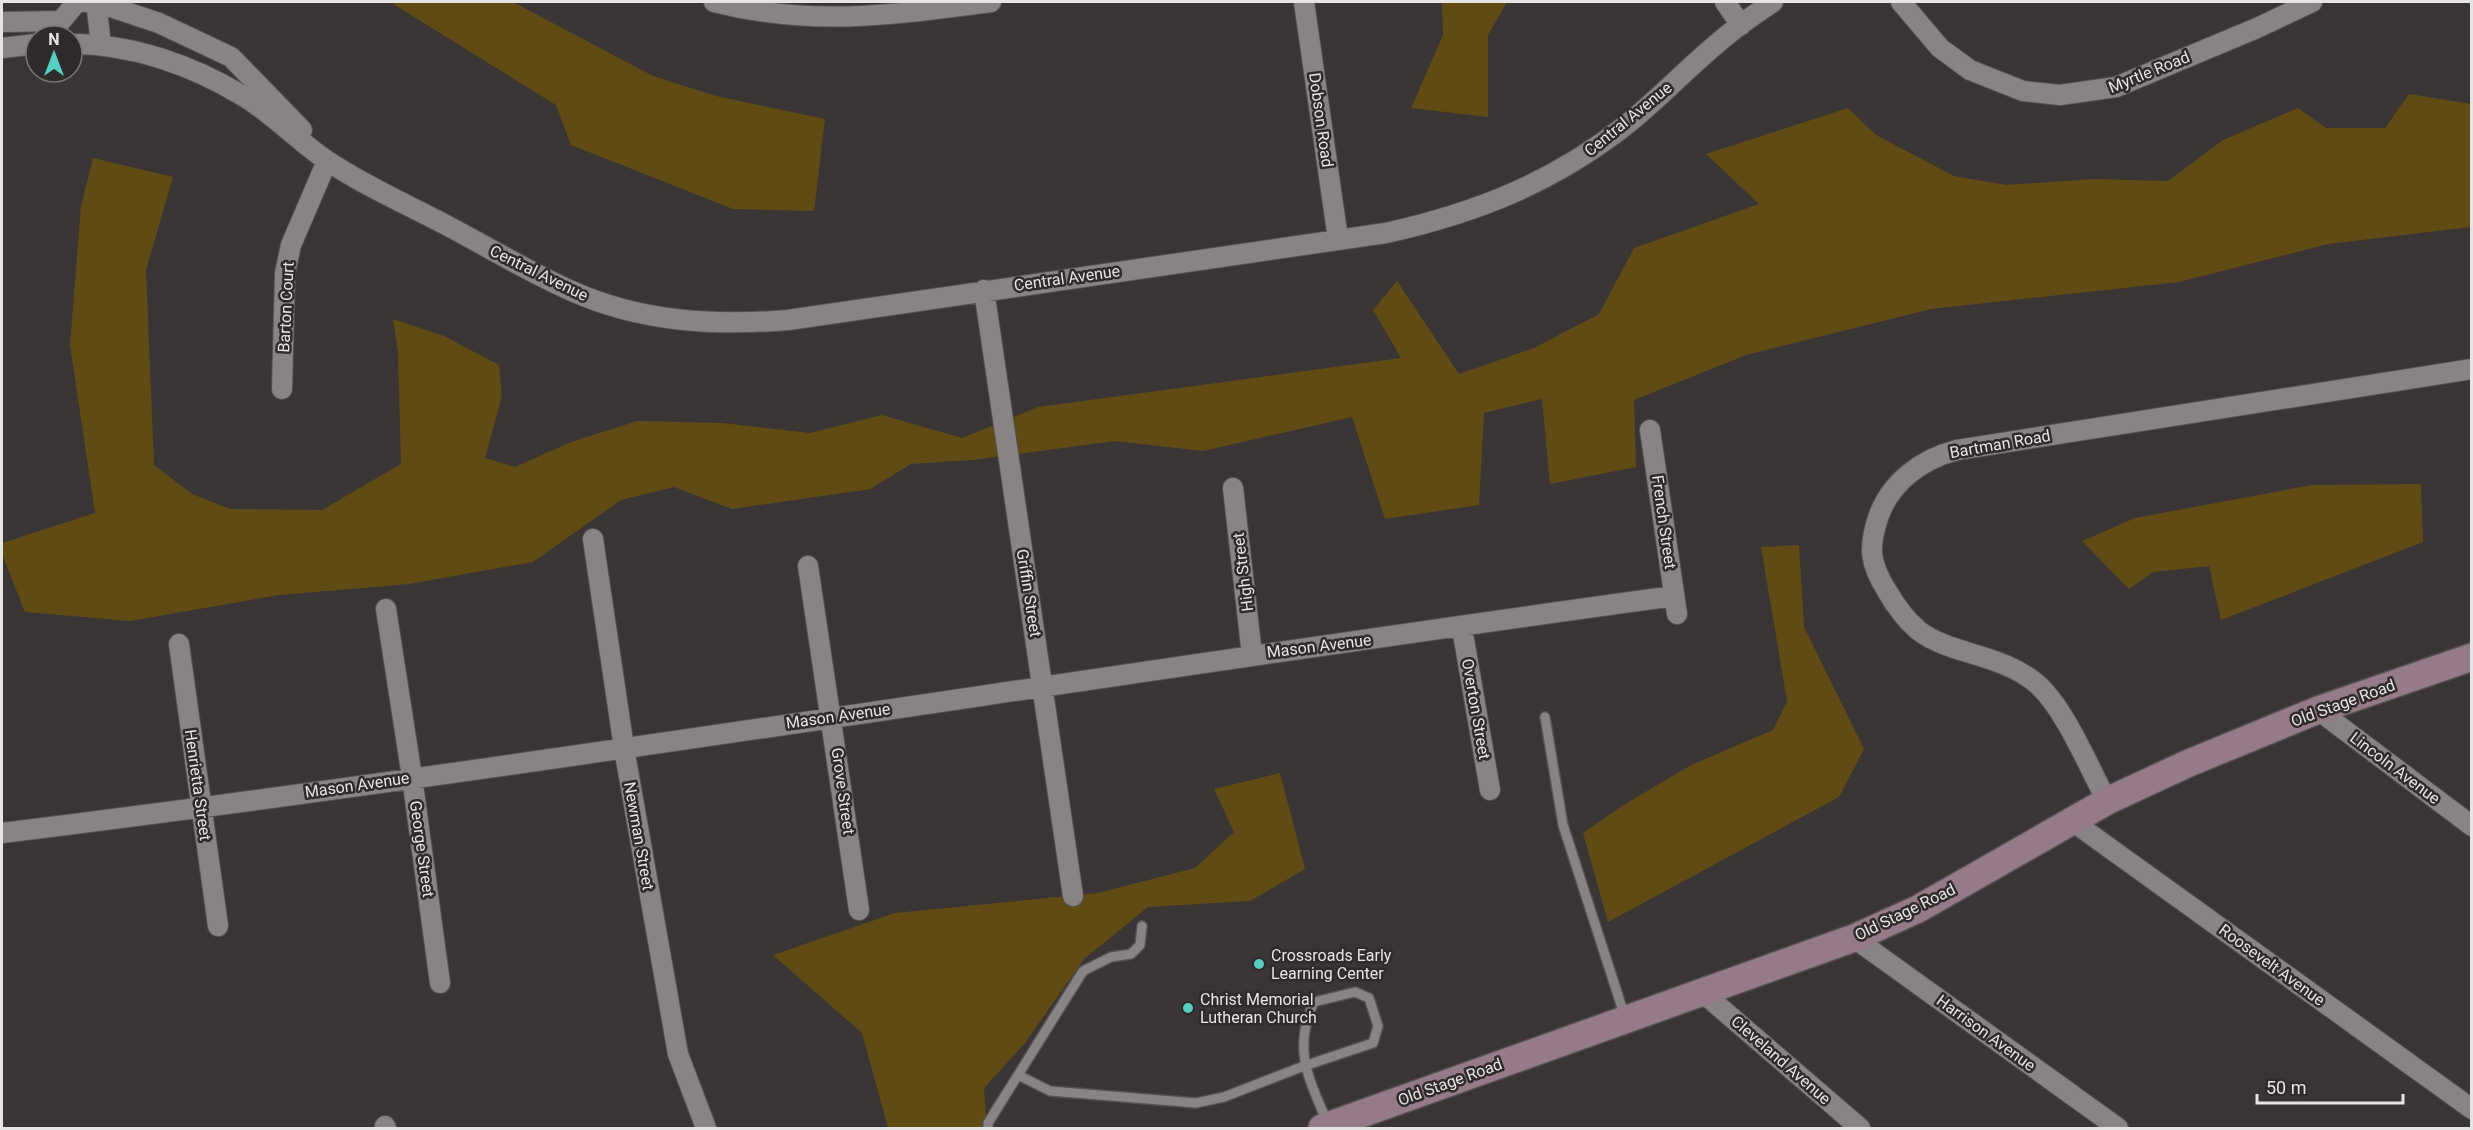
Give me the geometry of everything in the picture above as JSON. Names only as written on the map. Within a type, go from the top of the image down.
[{"type":"street","points":[[2,22],[61,21],[85,2],[101,44]]},
{"type":"street","name":"Central Avenue","points":[[85,2],[159,22],[231,57],[294,120],[327,161]]},
{"type":"street","points":[[714,2],[745,10],[839,19],[886,16],[991,2]]},
{"type":"street","name":"Dobson Road","points":[[1304,2],[1338,238]]},
{"type":"street","points":[[1725,2],[1741,25]]},
{"type":"street","name":"Central Avenue","points":[[84,44],[101,44],[178,62],[244,96],[327,161],[547,280],[617,308],[659,317],[702,322],[745,323],[788,320],[1338,238],[1386,233],[1438,221],[1489,205],[1537,183],[1584,156],[1626,124],[1741,25],[1773,2]]},
{"type":"street","name":"Myrtle Road","points":[[1901,2],[1940,48],[1970,70],[2023,91],[2060,95],[2116,87],[2258,28],[2312,2]]},
{"type":"street","points":[[2,48],[24,45]]},
{"type":"street","name":"Barton Court","points":[[282,389],[285,273],[291,245],[327,161]]},
{"type":"street","name":"Griffin Street","points":[[984,291],[1073,896]]},
{"type":"street","name":"Bartman Road","points":[[2107,801],[2063,720],[2047,694],[2036,683],[2017,669],[1990,657],[1941,642],[1919,631],[1902,613],[1878,576],[1871,558],[1873,533],[1880,512],[1891,492],[1906,476],[1924,463],[1957,450],[2472,369]]},
{"type":"street","name":"French Street","points":[[1650,430],[1676,605]]},
{"type":"street","name":"High Street","points":[[1233,488],[1252,655]]},
{"type":"street","name":"Newman Street","points":[[593,539],[624,748],[678,1054],[706,1128]]},
{"type":"street","name":"Grove Street","points":[[808,566],[859,910]]},
{"type":"street","name":"Mason Avenue","points":[[2,833],[200,808],[624,748],[1252,655],[1462,628],[1676,605]]},
{"type":"street","name":"George Street","points":[[386,609],[440,983]]},
{"type":"street","name":"Overton Street","points":[[1462,628],[1490,790]]},
{"type":"street","name":"Henrietta Street","points":[[179,644],[218,926]]},
{"type":"street","name":"Old Stage Road","points":[[1325,1127],[1854,938],[1918,909],[2107,801],[2189,763],[2318,710],[2472,657]]},
{"type":"street","name":"Lincoln Avenue","points":[[2318,710],[2472,826]]},
{"type":"street","name":"Roosevelt Avenue","points":[[2072,821],[2472,1109]]},
{"type":"street","name":"Harrison Avenue","points":[[1854,938],[2118,1128]]},
{"type":"street","name":"Cleveland Avenue","points":[[1702,992],[1860,1128]]},
{"type":"lane","points":[[1545,717],[1563,825],[1626,1019]]},
{"type":"lane","points":[[988,1128],[988,1123],[1083,971],[1111,957],[1131,954],[1140,945],[1142,926]]},
{"type":"lane","points":[[1018,1075],[1050,1091],[1196,1103],[1224,1097],[1304,1066],[1374,1043],[1378,1026],[1369,998],[1355,992],[1314,1002],[1305,1022],[1304,1066],[1325,1127]]},
{"type":"shaded area","points":[[390,2],[513,2],[653,76],[716,96],[825,119],[814,211],[733,209],[571,145],[556,105]]},
{"type":"shaded area","points":[[1442,2],[1507,2],[1488,35],[1488,117],[1411,108],[1443,35]]},
{"type":"shaded area","points":[[2409,94],[2471,104],[2471,227],[2328,244],[2179,282],[1931,309],[1746,355],[1634,400],[1636,467],[1550,484],[1542,399],[1484,413],[1479,505],[1385,519],[1352,417],[1203,451],[1115,441],[972,460],[911,464],[870,489],[732,509],[674,487],[621,500],[533,562],[409,584],[279,595],[130,621],[25,612],[2,554],[2,543],[95,513],[70,345],[81,206],[93,158],[173,177],[146,270],[154,465],[192,494],[230,509],[322,510],[401,464],[398,352],[393,319],[444,336],[499,365],[502,396],[485,458],[515,467],[571,442],[637,421],[722,423],[810,433],[882,415],[962,438],[1038,407],[1401,358],[1373,310],[1397,281],[1459,374],[1534,348],[1599,314],[1634,248],[1759,204],[1706,154],[1848,108],[1876,135],[1954,176],[2006,185],[2094,179],[2168,181],[2223,140],[2298,108],[2326,128],[2385,128]]},
{"type":"shaded area","points":[[2421,484],[2423,542],[2221,620],[2209,566],[2153,572],[2129,589],[2082,541],[2135,518],[2312,485]]},
{"type":"shaded area","points":[[1799,545],[1804,627],[1864,749],[1839,797],[1608,922],[1583,833],[1622,806],[1691,765],[1773,730],[1787,701],[1761,547]]},
{"type":"shaded area","points":[[1280,773],[1305,869],[1250,901],[1148,907],[1084,959],[1025,1043],[984,1088],[987,1128],[888,1128],[862,1033],[773,955],[895,913],[1098,893],[1195,868],[1234,832],[1214,789]]},
{"type":"place","name":"Crossroads Early Learning Center","points":[[1259,964]]},
{"type":"place","name":"Christ Memorial Lutheran Church","points":[[1188,1008]]}]
